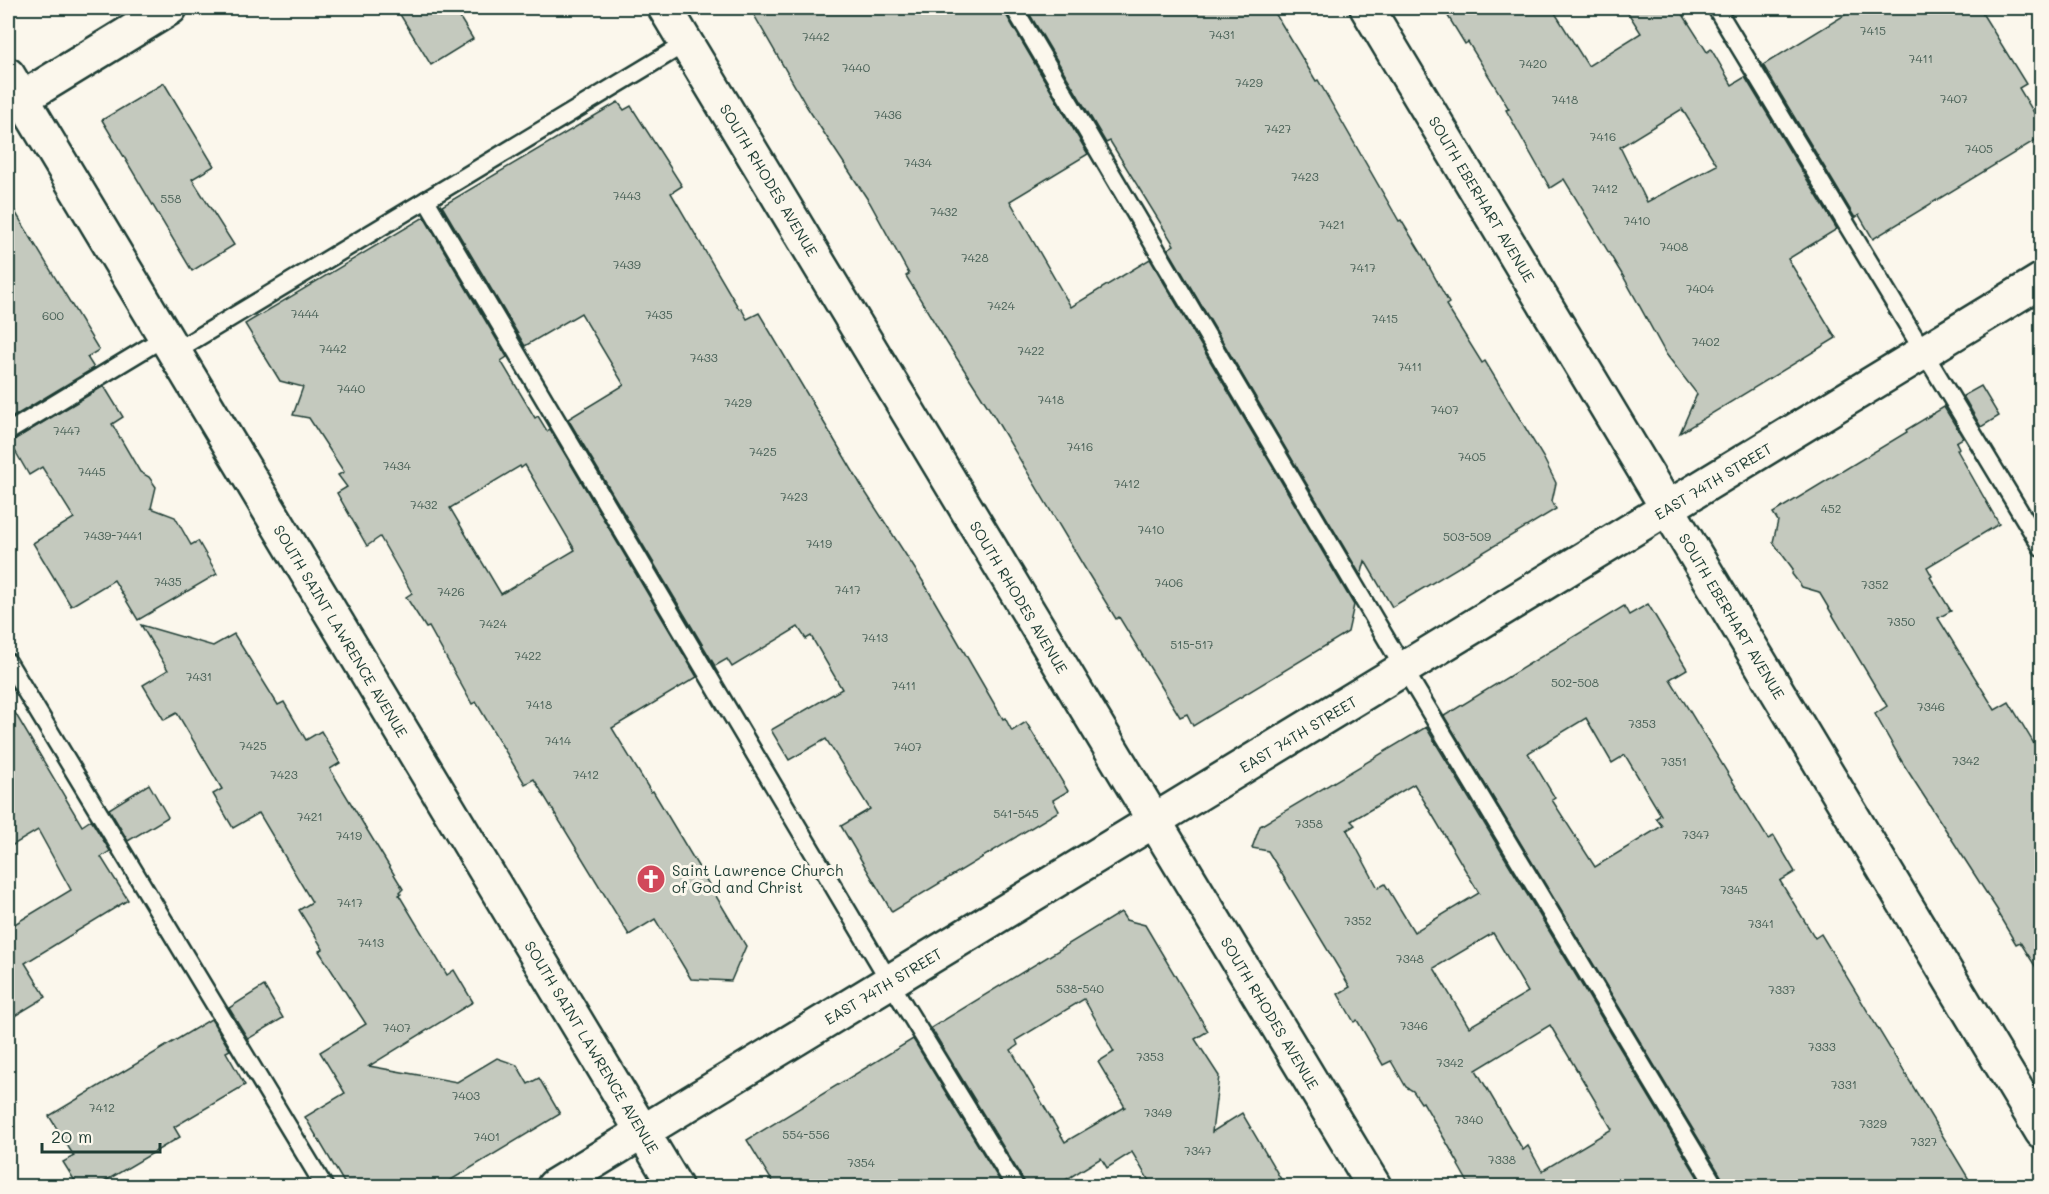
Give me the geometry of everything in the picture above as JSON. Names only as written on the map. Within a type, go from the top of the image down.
[{"type":"street","points":[[12,93],[170,8]]},
{"type":"street","name":"SOUTH RHODES AVENUE","points":[[665,8],[1374,1186]]},
{"type":"street","name":"SOUTH EBERHART AVENUE","points":[[1367,8],[2042,1132]]},
{"type":"street","name":"SOUTH SAINT LAWRENCE AVENUE","points":[[12,93],[169,344],[675,1186]]},
{"type":"street","name":"EAST 74TH STREET","points":[[554,1186],[2042,280]]},
{"type":"lane","points":[[1014,8],[1404,669],[1715,1186]]},
{"type":"lane","points":[[1716,8],[2042,548]]},
{"type":"lane","points":[[8,432],[426,200],[686,43]]},
{"type":"lane","points":[[426,200],[890,982],[1014,1186]]},
{"type":"lane","points":[[8,662],[324,1186]]},
{"type":"building","points":[[396,8],[454,8],[473,39],[431,65]]},
{"type":"building","points":[[750,8],[1004,8],[1088,154],[1010,201],[1071,307],[1150,259],[1354,605],[1348,632],[1193,726],[1187,714],[1180,717],[1119,617],[1116,619],[992,413],[906,276],[909,274],[870,203],[807,107]]},
{"type":"building","points":[[1026,8],[1272,8],[1316,81],[1318,80],[1399,221],[1401,220],[1423,256],[1449,303],[1446,305],[1482,363],[1485,361],[1543,457],[1556,483],[1552,501],[1556,509],[1392,607],[1365,561],[1361,576],[1168,249],[1174,245],[1110,141],[1106,143]]},
{"type":"building","points":[[1443,8],[1552,8],[1588,66],[1641,33],[1625,8],[1679,8],[1707,52],[1711,49],[1732,85],[1745,77],[1837,229],[1788,259],[1836,338],[1680,433],[1697,394],[1666,354],[1623,276],[1564,179],[1550,188],[1506,110],[1509,109],[1468,42],[1465,44]],"holes":[[[1682,109],[1717,165],[1647,202],[1620,147]]]},
{"type":"building","points":[[1856,8],[1979,8],[2026,84],[2019,88],[2042,126],[2042,136],[1873,239],[1859,215],[1855,218],[1763,65]]},
{"type":"building","points":[[164,83],[214,166],[192,179],[234,245],[192,271],[102,120]]},
{"type":"building","points":[[618,102],[624,110],[631,106],[682,186],[671,193],[739,309],[741,308],[747,319],[759,313],[864,490],[924,583],[1003,719],[1005,718],[1012,731],[1026,722],[1068,791],[1053,800],[1059,811],[892,912],[841,826],[870,809],[826,739],[789,760],[771,730],[842,689],[811,636],[806,639],[798,627],[732,667],[727,659],[715,666],[568,419],[624,385],[581,313],[525,346],[442,206]]},
{"type":"building","points":[[8,200],[99,350],[87,357],[94,368],[8,420]]},
{"type":"building","points":[[424,217],[507,357],[501,361],[535,418],[538,416],[547,431],[550,429],[697,677],[612,728],[651,792],[653,791],[746,946],[731,981],[691,979],[655,919],[629,935],[534,779],[525,784],[476,702],[472,704],[429,627],[426,628],[406,597],[412,593],[380,537],[367,546],[337,493],[347,487],[338,475],[344,472],[309,418],[293,415],[303,387],[280,381],[245,324]],"holes":[[[525,465],[575,550],[501,594],[450,508]]]},
{"type":"building","points":[[104,386],[123,417],[112,424],[140,472],[149,477],[156,487],[151,508],[175,517],[191,545],[198,541],[217,574],[138,620],[114,580],[71,606],[33,543],[74,518],[42,467],[29,475],[10,442]]},
{"type":"building","points":[[1981,386],[1999,416],[1981,427],[1963,396]]},
{"type":"building","points":[[1944,407],[1963,438],[1956,442],[1959,448],[1957,450],[1999,524],[1927,567],[1932,576],[1930,577],[1951,611],[1938,618],[1995,710],[2009,702],[2042,757],[2042,977],[2020,942],[2016,944],[1998,911],[1904,765],[1875,714],[1887,706],[1819,592],[1802,587],[1792,574],[1793,569],[1773,542],[1778,521],[1773,513]]},
{"type":"building","points":[[1648,604],[1687,669],[1670,679],[1768,839],[1774,836],[1795,872],[1780,881],[1815,938],[1821,934],[1973,1186],[1725,1186],[1444,716],[1624,606],[1629,615]],"holes":[[[1586,718],[1612,763],[1625,755],[1661,815],[1656,818],[1662,826],[1595,867],[1552,800],[1555,798],[1528,753]]]},
{"type":"building","points":[[141,625],[213,646],[234,634],[278,705],[284,702],[306,740],[321,731],[340,763],[330,769],[403,889],[399,895],[447,975],[454,970],[473,1002],[369,1066],[457,1082],[497,1058],[517,1065],[528,1084],[539,1078],[560,1114],[441,1186],[346,1186],[305,1117],[345,1093],[320,1052],[366,1024],[319,951],[323,949],[299,910],[312,902],[259,813],[233,828],[213,794],[222,789],[177,713],[164,720],[143,685],[168,670]]},
{"type":"building","points":[[8,701],[82,826],[91,820],[110,851],[101,857],[128,900],[25,963],[46,997],[8,1020],[8,928],[71,890],[38,830],[8,848]]},
{"type":"building","points":[[1426,727],[1703,1186],[1470,1186],[1423,1102],[1421,1103],[1413,1091],[1406,1087],[1391,1061],[1383,1065],[1357,1020],[1354,1022],[1338,994],[1350,987],[1268,851],[1252,848],[1260,826]],"holes":[[[1414,784],[1479,893],[1414,932],[1385,884],[1378,888],[1347,830],[1355,825],[1351,821]],[[1493,933],[1528,992],[1469,1027],[1434,968]],[[1550,1025],[1612,1129],[1542,1171],[1528,1146],[1523,1150],[1476,1070]]]},
{"type":"building","points":[[149,784],[168,817],[128,841],[109,809]]},
{"type":"building","points":[[1121,912],[1126,920],[1145,925],[1208,1031],[1195,1039],[1219,1076],[1212,1132],[1242,1113],[1285,1186],[1152,1186],[1132,1152],[1107,1168],[1101,1158],[1056,1186],[1025,1186],[931,1028]],"holes":[[[1084,999],[1114,1052],[1098,1062],[1125,1107],[1065,1142],[1011,1050],[1018,1045],[1016,1040]]]},
{"type":"building","points":[[264,986],[283,1018],[248,1039],[229,1008]]},
{"type":"building","points":[[211,1019],[230,1050],[226,1052],[245,1085],[174,1127],[180,1137],[97,1186],[78,1186],[63,1162],[74,1156],[49,1116]]},
{"type":"building","points":[[913,1039],[1003,1186],[775,1186],[747,1140]]},
{"type":"place","name":"Saint Lawrence Church of God and Christ","points":[[651,879]]}]
